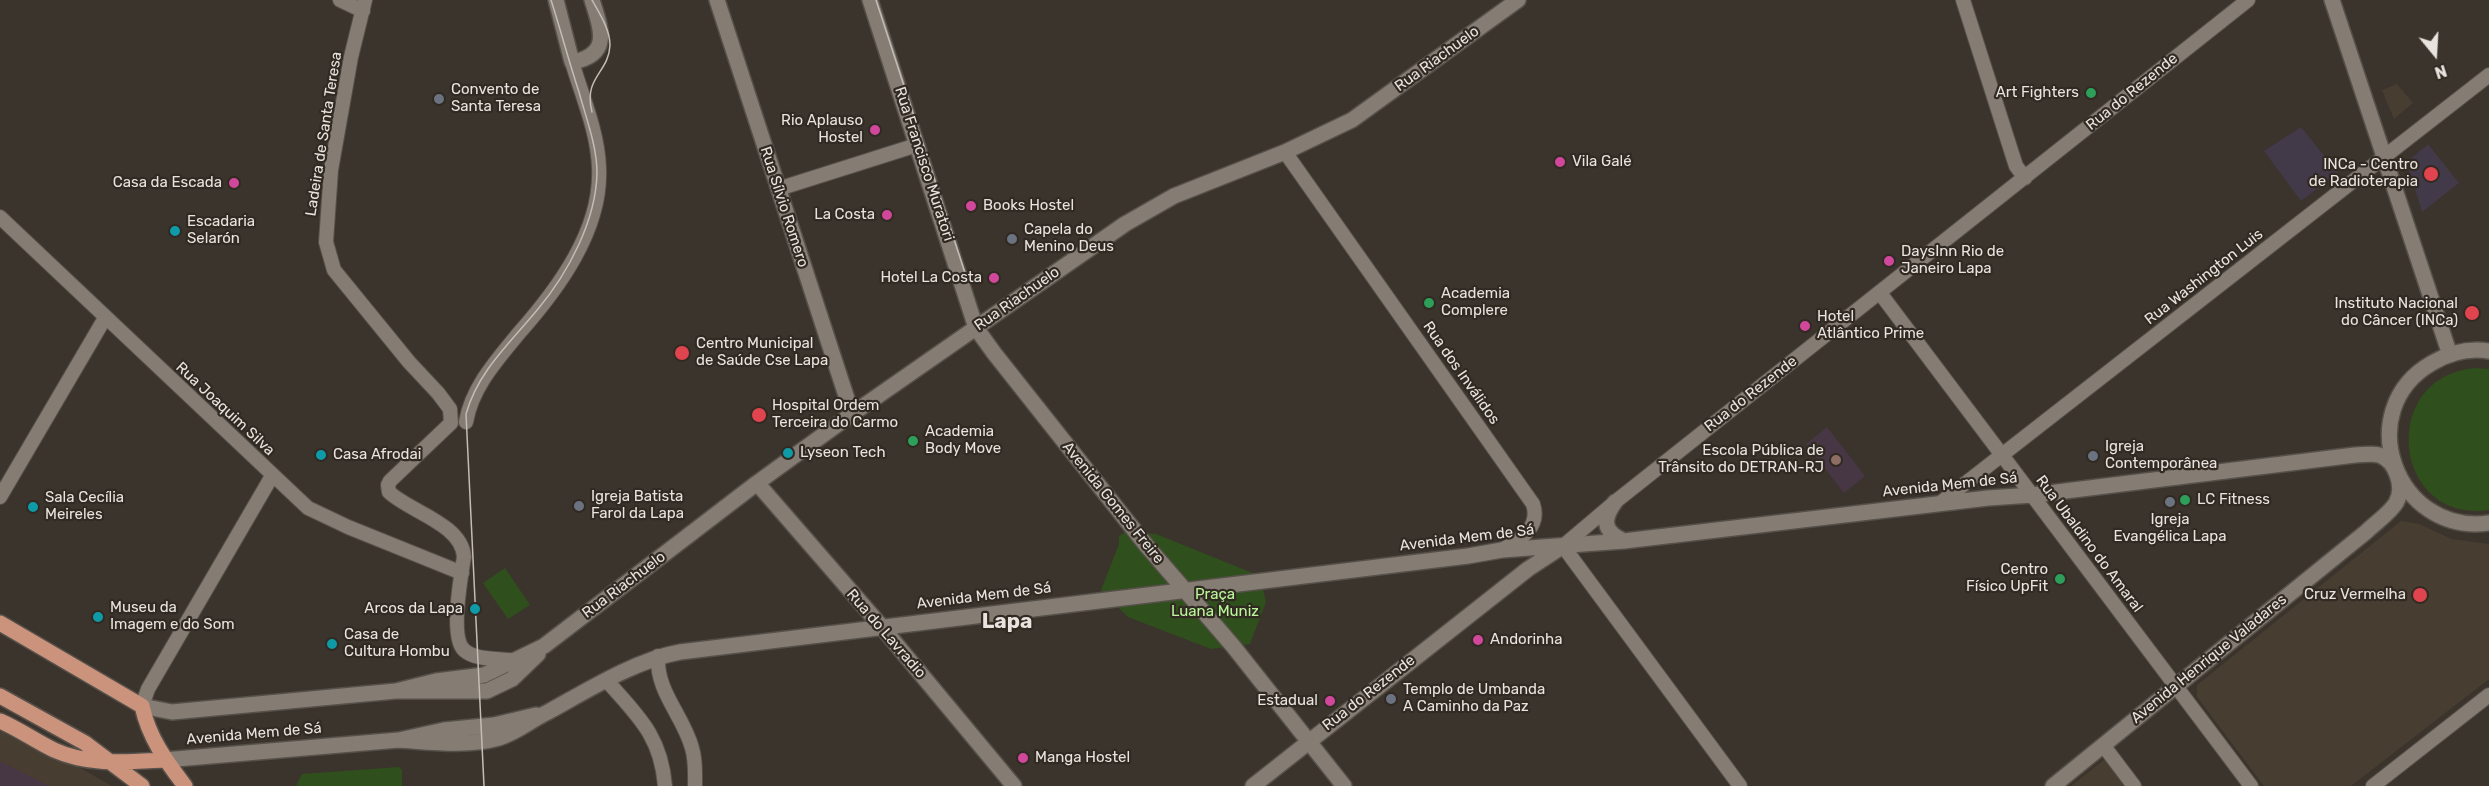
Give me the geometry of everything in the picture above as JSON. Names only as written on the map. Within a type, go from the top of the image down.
[{"type":"main road","points":[[556,0],[572,62],[590,58],[597,53],[600,45],[600,24],[592,0]]},
{"type":"main road","name":"Rua Sílvio Romero","points":[[717,0],[852,414]]},
{"type":"main road","name":"Rua Francisco Muratori","points":[[870,0],[976,327]]},
{"type":"main road","name":"Rua Riachuelo","points":[[520,664],[852,414],[1095,243],[1157,204],[1285,152],[1352,120],[1518,0]]},
{"type":"main road","points":[[2332,0],[2450,355]]},
{"type":"main road","name":"Avenida Gomes Freire","points":[[976,327],[1146,545],[1233,646],[1344,786]]},
{"type":"main road","points":[[2397,475],[2389,442],[2392,416],[2397,401],[2419,372],[2450,355],[2471,350],[2489,351]]},
{"type":"main road","name":"Avenida Mem de Sá","points":[[112,763],[399,740],[444,730],[494,725],[545,713],[658,656],[881,626],[1468,556],[1502,550],[1624,541],[2033,495],[2355,455],[2379,455],[2388,462],[2412,496],[2433,513],[2458,522],[2489,523]]},
{"type":"main road","name":"Avenida Henrique Valadares","points":[[2053,786],[2366,532],[2391,508],[2399,494],[2397,475]]},
{"type":"main road","name":"Rua do Lavradio","points":[[758,483],[1014,786]]},
{"type":"main road","points":[[1615,502],[1606,516],[1606,522],[1611,533],[1624,541]]},
{"type":"main road","name":"Rua do Rezende","points":[[1253,786],[1528,569],[1563,546]]},
{"type":"main road","points":[[0,623],[142,706],[148,728],[164,759],[186,786]]},
{"type":"main road","name":"Avenida Mem de Sá","points":[[142,706],[171,712],[191,711],[396,691],[436,681],[484,675],[520,664]]},
{"type":"main road","points":[[0,696],[85,743],[142,786]]},
{"type":"main road","points":[[0,721],[65,754],[112,763]]},
{"type":"street","points":[[340,0],[364,5]]},
{"type":"street","points":[[1963,0],[2016,166],[2025,178]]},
{"type":"street","name":"Rua do Rezende","points":[[1563,546],[1615,502],[2248,0]]},
{"type":"street","name":"Ladeira de Santa Teresa","points":[[364,5],[351,57],[332,170],[326,242],[334,270],[450,409],[451,423],[401,468],[390,480],[388,489],[394,496],[452,532],[459,540],[464,552],[458,629],[460,644],[470,654],[520,664]]},
{"type":"street","points":[[466,422],[472,399],[492,364],[539,311],[559,283],[586,233],[593,214],[598,189],[598,158],[572,62]]},
{"type":"street","name":"Rua Washington Luis","points":[[1939,504],[2489,75]]},
{"type":"street","points":[[778,189],[917,145]]},
{"type":"street","name":"Rua dos Inválidos","points":[[1285,152],[1533,504],[1535,518],[1531,527],[1520,539],[1502,550]]},
{"type":"street","name":"Rua Joaquim Silva","points":[[0,217],[308,508],[326,518],[462,573]]},
{"type":"street","name":"Rua Ubaldino do Amaral","points":[[1880,293],[2251,786]]},
{"type":"street","points":[[0,497],[105,318]]},
{"type":"street","points":[[142,706],[148,689],[272,476]]},
{"type":"street","points":[[1563,546],[1740,786]]},
{"type":"street","points":[[658,656],[657,667],[662,686],[692,748],[695,786]]},
{"type":"street","points":[[608,681],[646,724],[660,759],[665,786]]},
{"type":"street","points":[[2373,786],[2489,695]]},
{"type":"street","points":[[2103,745],[2134,786]]},
{"type":"shaded area","points":[[2397,84],[2413,103],[2394,119],[2382,90]]},
{"type":"shaded area","points":[[2301,127],[2338,173],[2301,201],[2264,151]]},
{"type":"shaded area","name":"INCa - Centro de Radioterapia","points":[[2428,144],[2459,183],[2422,212],[2407,162]]},
{"type":"shaded area","name":"Escola Pública de Trânsito do DETRAN-RJ","points":[[1827,427],[1865,476],[1844,493],[1806,444]]},
{"type":"shaded area","points":[[2401,521],[2419,524],[2452,539],[2489,544],[2489,679],[2351,786],[2264,786],[2197,697],[2197,685]]},
{"type":"shaded area","points":[[0,725],[38,744],[112,786],[0,786]]},
{"type":"shaded area","points":[[2105,759],[2127,786],[2071,786]]},
{"type":"shaded area","points":[[0,761],[49,786],[0,786]]},
{"type":"green space","points":[[2474,368],[2489,369],[2489,510],[2457,508],[2433,495],[2416,474],[2409,448],[2411,421],[2422,396],[2443,378]]},
{"type":"green space","name":"Praça Luana Muniz","points":[[1125,532],[1156,534],[1260,576],[1266,602],[1250,644],[1211,649],[1128,617],[1101,590],[1119,544],[1119,536]]},
{"type":"green space","points":[[505,568],[530,605],[508,619],[483,583]]},
{"type":"green space","points":[[399,767],[402,770],[402,786],[296,786],[302,774]]},
{"type":"tram line","points":[[484,786],[466,414],[478,384],[506,346],[549,295],[570,263],[592,209],[597,173],[591,132],[551,0]]},
{"type":"tram line","points":[[592,0],[606,27],[610,45],[606,62],[593,83],[590,100],[592,112]]},
{"type":"tram line","points":[[876,0],[966,276]]},
{"type":"place","name":"Art Fighters","points":[[2091,93]]},
{"type":"place","name":"Convento de Santa Teresa","points":[[439,99]]},
{"type":"place","name":"Rio Aplauso Hostel","points":[[875,130]]},
{"type":"place","name":"Vila Galé","points":[[1560,162]]},
{"type":"place","name":"INCa - Centro de Radioterapia","points":[[2431,174]]},
{"type":"place","name":"Casa da Escada","points":[[234,183]]},
{"type":"place","name":"Books Hostel","points":[[971,206]]},
{"type":"place","name":"La Costa","points":[[887,215]]},
{"type":"place","name":"Escadaria Selarón","points":[[175,231]]},
{"type":"place","name":"Capela do Menino Deus","points":[[1012,239]]},
{"type":"place","name":"DaysInn Rio de Janeiro Lapa","points":[[1889,261]]},
{"type":"place","name":"Hotel La Costa","points":[[994,278]]},
{"type":"place","name":"Academia Complere","points":[[1429,303]]},
{"type":"place","name":"Instituto Nacional do Câncer (INCa)","points":[[2472,313]]},
{"type":"place","name":"Hotel Atlântico Prime","points":[[1805,326]]},
{"type":"place","name":"Centro Municipal de Saúde Cse Lapa","points":[[682,353]]},
{"type":"place","name":"Hospital Ordem Terceira do Carmo","points":[[759,415]]},
{"type":"place","name":"Academia Body Move","points":[[913,441]]},
{"type":"place","name":"Lyseon Tech","points":[[788,453]]},
{"type":"place","name":"Casa Afrodai","points":[[321,455]]},
{"type":"place","name":"Igreja Contemporânea","points":[[2093,456]]},
{"type":"place","name":"Escola Pública de Trânsito do DETRAN-RJ","points":[[1836,460]]},
{"type":"place","name":"LC Fitness","points":[[2185,500]]},
{"type":"place","name":"Igreja Evangélica Lapa","points":[[2170,502]]},
{"type":"place","name":"Igreja Batista Farol da Lapa","points":[[579,506]]},
{"type":"place","name":"Sala Cecília Meireles","points":[[33,507]]},
{"type":"place","name":"Centro Físico UpFit","points":[[2060,579]]},
{"type":"place","name":"Cruz Vermelha","points":[[2420,595]]},
{"type":"place","name":"Arcos da Lapa","points":[[475,609]]},
{"type":"place","name":"Museu da Imagem e do Som","points":[[98,617]]},
{"type":"place","name":"Andorinha","points":[[1478,640]]},
{"type":"place","name":"Casa de Cultura Hombu","points":[[332,644]]},
{"type":"place","name":"Templo de Umbanda A Caminho da Paz","points":[[1391,699]]},
{"type":"place","name":"Estadual","points":[[1330,701]]},
{"type":"place","name":"Manga Hostel","points":[[1023,758]]},
{"type":"district","name":"Lapa","points":[[1007,622]]}]
